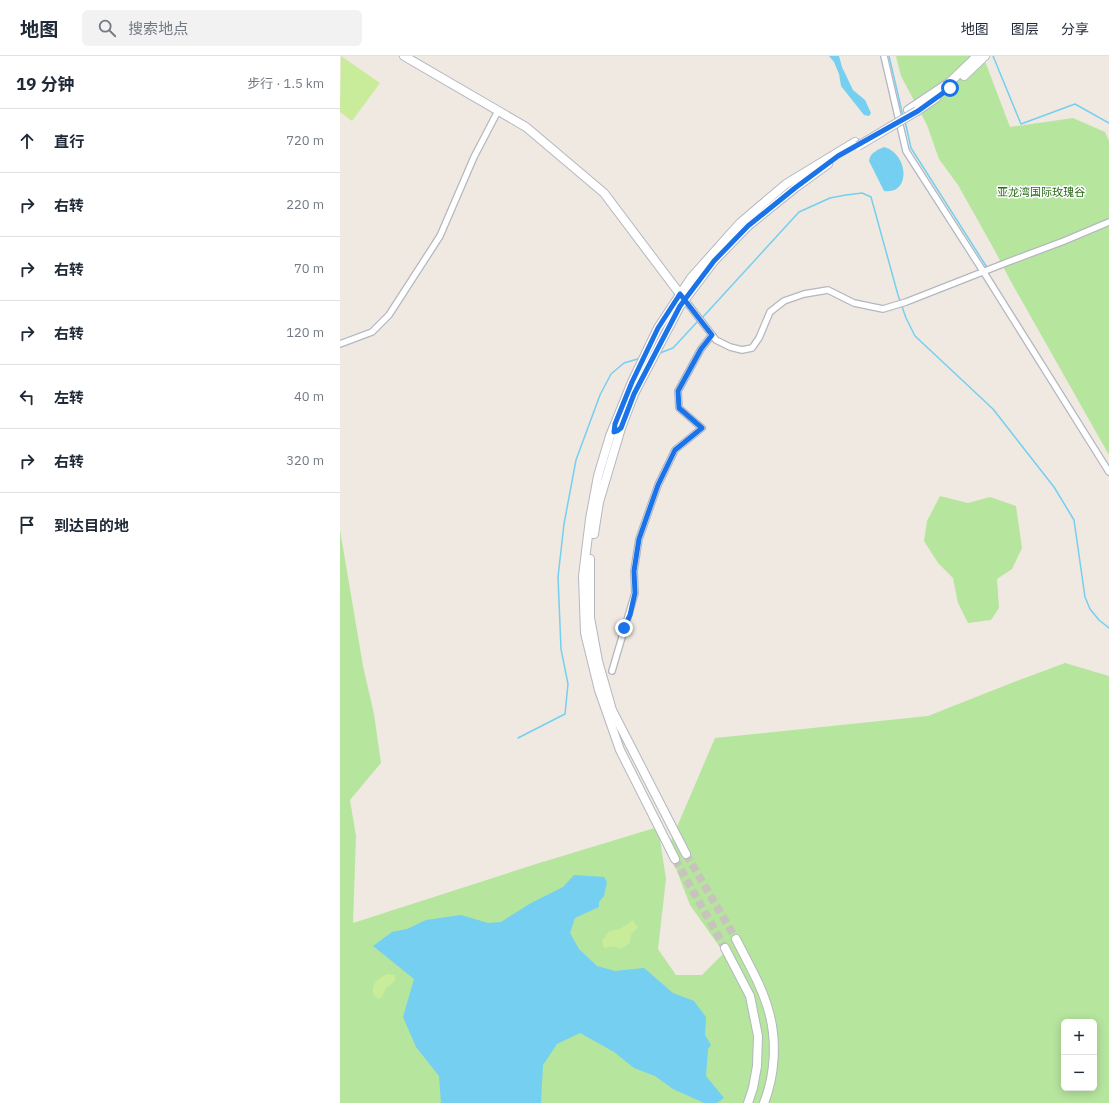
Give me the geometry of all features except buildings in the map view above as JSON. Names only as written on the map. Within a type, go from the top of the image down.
[{"type":"main road","points":[[404,56],[526,127],[604,193],[682,297]]},
{"type":"main road","points":[[618,426],[680,306],[714,261],[748,226],[789,192],[838,156],[950,82],[977,56]]},
{"type":"main road","points":[[674,859],[620,750],[599,690],[585,633],[583,576],[590,519],[598,476],[609,452],[632,382],[658,328],[682,297],[691,278],[740,223],[786,184],[918,111],[950,88],[985,56]]},
{"type":"main road","points":[[609,452],[589,561],[590,618],[598,661],[612,710],[686,854]]},
{"type":"main road","points":[[736,939],[757,980],[769,1012],[773,1036],[772,1071],[768,1092],[764,1103]]},
{"type":"main road","points":[[725,948],[750,996],[758,1036],[757,1066],[753,1088],[748,1103]]},
{"type":"main road","points":[[758,1036],[773,1036]]},
{"type":"street","points":[[884,56],[906,151],[1109,472]]},
{"type":"street","points":[[340,344],[372,332],[389,315],[440,236],[474,157],[498,111]]},
{"type":"street","points":[[682,297],[716,340],[730,347],[742,350],[752,348],[759,338],[770,312],[784,301],[810,293],[828,290],[854,303],[884,309],[896,306],[983,271],[1064,242],[1109,222]]},
{"type":"street","points":[[612,671],[624,628],[630,615],[635,593],[634,571],[639,539],[658,485],[675,450],[702,428],[679,408],[678,391],[701,349],[712,335]]},
{"type":"green space","points":[[341,56],[380,83],[352,121],[340,112]]},
{"type":"green space","name":"亚龙湾国际玫瑰谷","points":[[896,56],[983,56],[1010,127],[1073,118],[1105,132],[1109,141],[1109,455],[958,185],[939,159],[927,125],[901,76]]},
{"type":"green space","points":[[940,496],[968,503],[990,497],[1016,506],[1022,548],[1012,569],[997,579],[999,608],[991,620],[968,623],[958,603],[953,578],[938,563],[924,541],[927,521]]},
{"type":"green space","points":[[340,530],[363,666],[374,714],[381,763],[350,800],[356,836],[353,923],[536,864],[658,827],[666,879],[658,949],[676,975],[702,975],[724,953],[690,905],[668,848],[715,738],[928,716],[1065,663],[1109,676],[1109,1103],[340,1103]]},
{"type":"green space","points":[[633,920],[638,928],[631,934],[630,943],[621,949],[614,946],[604,948],[602,941],[609,931],[620,929]]},
{"type":"green space","points":[[388,974],[395,975],[395,981],[386,988],[382,997],[378,999],[373,992],[374,984],[380,978]]},
{"type":"water","points":[[829,56],[839,56],[842,67],[853,90],[865,100],[871,113],[869,116],[864,115],[841,86],[839,74],[834,62]]},
{"type":"water","points":[[884,147],[892,151],[898,157],[904,173],[899,187],[893,191],[884,191],[869,161],[872,154]]},
{"type":"water","points":[[574,875],[604,877],[607,882],[604,896],[599,902],[599,907],[575,918],[570,933],[579,949],[597,966],[615,971],[644,968],[673,993],[694,1001],[706,1017],[705,1035],[711,1045],[708,1049],[706,1076],[724,1098],[717,1103],[704,1103],[673,1089],[655,1076],[634,1068],[614,1052],[580,1033],[557,1044],[543,1065],[541,1103],[441,1103],[439,1076],[416,1047],[403,1017],[414,979],[373,946],[392,932],[407,929],[426,920],[461,915],[488,923],[501,922],[531,903],[563,887]]},
{"type":"waterway","points":[[889,56],[903,116]]},
{"type":"waterway","points":[[993,56],[1021,124],[1075,104],[1109,123]]},
{"type":"waterway","points":[[905,121],[911,148],[988,269]]},
{"type":"waterway","points":[[702,318],[799,212],[830,198],[862,193],[871,197],[898,295],[906,318],[915,336],[993,409],[1054,487],[1074,520],[1085,597],[1090,609],[1099,620],[1109,628]]},
{"type":"waterway","points":[[660,353],[673,348],[699,320]]},
{"type":"waterway","points":[[518,738],[565,714],[568,684],[561,649],[558,577],[564,524],[576,460],[600,395],[611,374],[624,363],[641,358]]},
{"type":"tunnel","points":[[686,854],[736,939]]},
{"type":"tunnel","points":[[675,859],[725,948]]},
{"type":"route","points":[[624,628],[630,615],[635,593],[634,571],[639,539],[658,485],[675,450],[702,428],[679,408],[678,391],[701,349],[712,335],[684,300],[680,294],[658,328],[632,382],[615,424],[614,432],[621,428],[634,394],[680,306],[714,261],[748,226],[838,156],[918,111],[950,88]]}]
